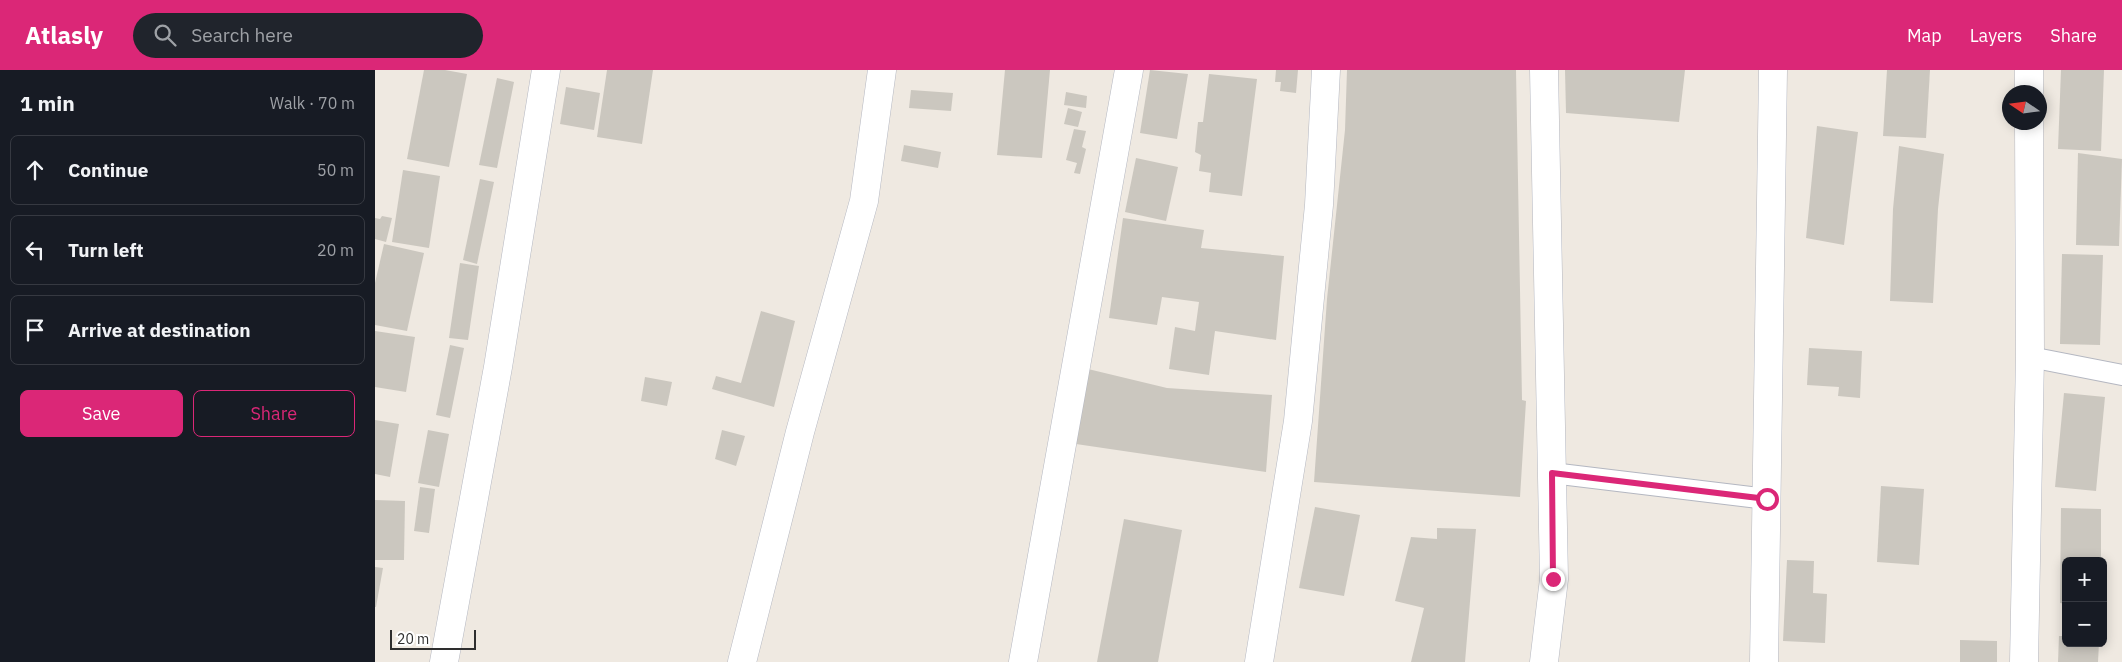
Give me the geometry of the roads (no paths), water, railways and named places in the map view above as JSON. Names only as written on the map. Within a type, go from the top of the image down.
[{"type":"street","points":[[444,662],[498,367],[546,70]]},
{"type":"street","points":[[742,662],[800,432],[864,201],[882,70]]},
{"type":"street","points":[[1023,662],[1129,70]]},
{"type":"street","points":[[1259,662],[1298,421],[1319,205],[1326,70]]},
{"type":"street","points":[[1544,70],[1553,579],[1544,662]]},
{"type":"street","points":[[1764,662],[1773,70]]},
{"type":"street","points":[[2029,70],[2029,85]]},
{"type":"street","points":[[2024,662],[2030,357],[2029,130]]},
{"type":"street","points":[[2030,357],[2122,375]]},
{"type":"street","points":[[1552,473],[1767,499]]}]
